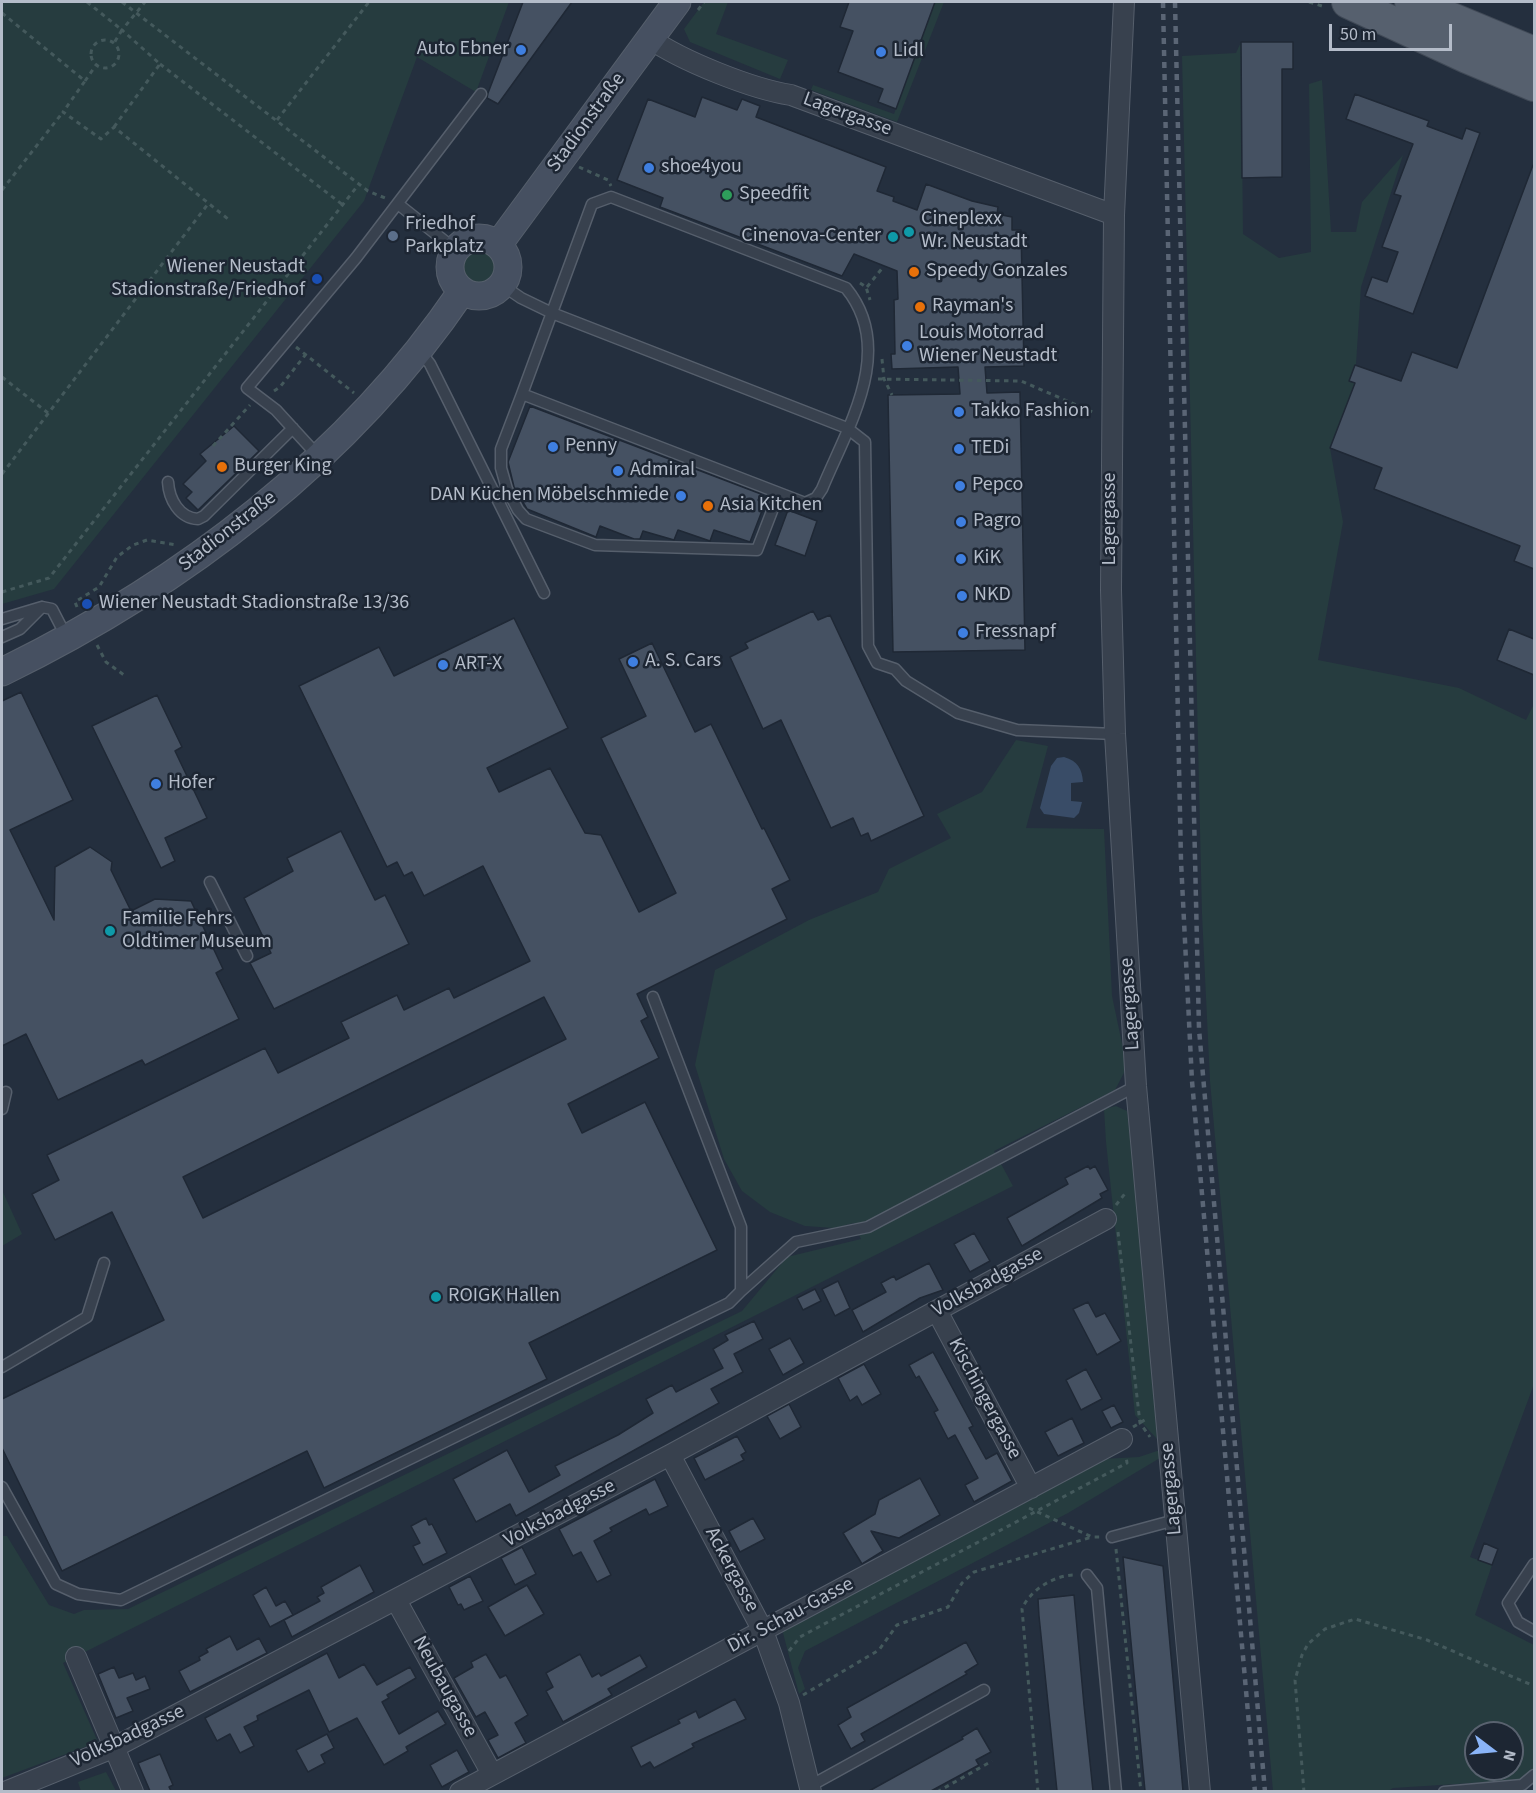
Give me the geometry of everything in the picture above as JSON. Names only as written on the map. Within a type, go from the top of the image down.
[{"type":"main road","points":[[1348,2],[1534,85]]},
{"type":"main road","points":[[1411,2],[1534,53]]},
{"type":"street","name":"Stadionstraße","points":[[498,245],[677,2]]},
{"type":"street","name":"Lagergasse","points":[[1124,2],[1114,215],[1111,419],[1114,734],[1136,1086],[1200,1791]]},
{"type":"street","name":"Lagergasse","points":[[649,38],[666,50],[770,92],[791,95],[1114,215]]},
{"type":"street","points":[[477,238],[487,239],[498,245],[508,263],[507,276],[502,285],[493,293],[482,296],[462,291],[455,283],[451,271],[456,250],[465,242],[477,238]]},
{"type":"street","name":"Stadionstraße","points":[[2,672],[67,638],[182,570],[245,522],[319,458],[420,351],[462,291]]},
{"type":"street","name":"Volksbadgasse","points":[[5,1791],[115,1747],[670,1455],[937,1311],[1107,1227]]},
{"type":"street","name":"Kischingergasse","points":[[937,1311],[1031,1488]]},
{"type":"street","name":"Dir. Schau-Gasse","points":[[460,1791],[1122,1439]]},
{"type":"street","name":"Ackergasse","points":[[670,1455],[763,1631],[789,1703],[811,1789]]},
{"type":"street","name":"Neubaugasse","points":[[396,1600],[492,1774]]},
{"type":"street","points":[[76,1657],[133,1791]]},
{"type":"lane","points":[[319,458],[276,410],[247,388],[398,204],[481,94]]},
{"type":"lane","points":[[522,394],[805,502],[816,498],[822,489],[867,379],[869,350],[866,328],[856,300],[846,288],[611,196],[592,204],[501,449],[501,468],[507,489],[526,519],[595,545],[757,550],[779,493]]},
{"type":"lane","points":[[398,204],[456,250]]},
{"type":"lane","points":[[502,285],[521,298],[552,313],[847,428],[865,442],[868,646],[877,663],[895,669],[906,681],[958,713],[1007,728],[1114,734]]},
{"type":"lane","points":[[420,351],[430,364],[544,593]]},
{"type":"lane","points":[[168,482],[173,502],[182,514],[198,519],[204,516],[292,428]]},
{"type":"lane","points":[[2,619],[42,607],[52,609],[67,638]]},
{"type":"lane","points":[[2,637],[20,629],[42,607]]},
{"type":"lane","points":[[210,882],[247,956]]},
{"type":"lane","points":[[653,997],[741,1227],[741,1291]]},
{"type":"lane","points":[[2,1487],[56,1584],[78,1594],[122,1600],[729,1303],[796,1242],[868,1227],[1136,1086]]},
{"type":"lane","points":[[2,1109],[6,1092]]},
{"type":"lane","points":[[2,1367],[87,1317],[104,1263]]},
{"type":"lane","points":[[1112,1537],[1175,1520]]},
{"type":"lane","points":[[1534,1564],[1508,1603],[1518,1622],[1534,1630]]},
{"type":"lane","points":[[1087,1575],[1097,1588],[1116,1791]]},
{"type":"lane","points":[[811,1789],[984,1690]]},
{"type":"lane","points":[[1444,1791],[1521,1785],[1534,1775]]},
{"type":"path","points":[[87,2],[160,64],[343,205]]},
{"type":"path","points":[[123,2],[138,11],[359,184],[398,204]]},
{"type":"path","points":[[114,43],[145,2]]},
{"type":"path","points":[[277,120],[369,2]]},
{"type":"path","points":[[2,13],[85,81]]},
{"type":"path","points":[[105,39],[114,43],[118,51],[114,64],[105,68],[96,65],[91,57],[94,45],[105,39]]},
{"type":"path","points":[[63,112],[101,139],[114,127],[160,64]]},
{"type":"path","points":[[2,190],[63,112],[96,65]]},
{"type":"path","points":[[114,127],[228,219]]},
{"type":"path","points":[[577,167],[608,180],[611,183],[611,196]]},
{"type":"path","points":[[2,592],[49,578],[359,184]]},
{"type":"path","points":[[2,474],[208,204]]},
{"type":"path","points":[[856,300],[884,266]]},
{"type":"path","points":[[288,340],[355,394]]},
{"type":"path","points":[[2,377],[48,413]]},
{"type":"path","points":[[867,379],[1022,381],[1111,419]]},
{"type":"path","points":[[884,379],[891,395]]},
{"type":"path","points":[[80,613],[75,602],[99,587],[117,557],[133,545],[147,540],[165,541],[181,547]]},
{"type":"path","points":[[96,643],[106,662],[124,675]]},
{"type":"path","points":[[1144,1169],[1107,1227],[1118,1229],[1140,1423],[1156,1445],[1168,1449]]},
{"type":"path","points":[[776,1666],[800,1637],[1127,1463],[1122,1439],[1128,1430],[1165,1408]]},
{"type":"path","points":[[1007,1500],[1037,1511],[1092,1537]]},
{"type":"path","points":[[789,1703],[879,1650],[897,1625],[948,1607],[962,1582],[974,1572],[1092,1537],[1112,1537]]},
{"type":"path","points":[[1119,1555],[1141,1791]]},
{"type":"path","points":[[1038,1791],[1022,1609],[1026,1598],[1063,1575],[1087,1575]]},
{"type":"path","points":[[1304,1791],[1295,1680],[1308,1644],[1325,1629],[1355,1619],[1427,1640],[1534,1686]]},
{"type":"path","points":[[937,1791],[992,1761]]},
{"type":"green space","points":[[2,2],[509,2],[476,92],[417,57],[364,201],[54,589],[2,604]]},
{"type":"green space","points":[[704,2],[728,2],[716,34],[788,60],[780,79],[690,42],[684,29]]},
{"type":"green space","points":[[935,2],[944,2],[897,122],[811,90],[813,85],[894,114]]},
{"type":"green space","points":[[1241,42],[1243,234],[1279,258],[1311,252],[1309,84],[1322,80],[1331,232],[1356,232],[1362,202],[1403,155],[1361,287],[1356,364],[1349,381],[1355,383],[1330,448],[1343,522],[1318,660],[1459,688],[1526,720],[1534,704],[1534,1384],[1470,1557],[1492,1565],[1475,1615],[1534,1645],[1534,1768],[1524,1777],[1524,1721],[1464,1721],[1464,1781],[1504,1781],[1393,1788],[1388,1791],[1273,1791],[1210,1081],[1202,914],[1182,56],[1236,53]]},
{"type":"green space","points":[[478,249],[491,254],[496,267],[491,280],[478,285],[465,280],[460,267],[465,254]]},
{"type":"green space","points":[[1016,740],[1048,746],[1026,828],[1104,829],[1112,996],[1127,1067],[1115,1090],[994,1151],[1013,1186],[63,1663],[98,1742],[2,1778],[2,1536],[7,1536],[49,1605],[74,1614],[84,1610],[128,1609],[742,1311],[787,1257],[861,1239],[854,1223],[834,1228],[805,1226],[770,1212],[742,1191],[724,1159],[695,1065],[715,970],[809,920],[878,892],[889,869],[951,838],[937,814],[982,792]]},
{"type":"green space","points":[[1116,1106],[1127,1111],[1138,1206],[1157,1439],[1135,1415],[1106,1142],[1104,1109]]},
{"type":"green space","points":[[2,1190],[22,1234],[2,1246]]},
{"type":"green space","points":[[1160,1450],[1160,1458],[1068,1513],[805,1651],[798,1668],[805,1689],[799,1694],[783,1633],[785,1627],[1103,1459],[1139,1457]]},
{"type":"green space","points":[[106,1772],[116,1791],[81,1791],[78,1782]]},
{"type":"water","points":[[1064,757],[1076,763],[1083,782],[1071,783],[1071,801],[1082,802],[1079,813],[1074,818],[1044,814],[1040,808],[1051,766],[1057,758]]},
{"type":"building","name":"Auto Ebner","points":[[523,2],[572,2],[498,104],[487,98],[488,93]]},
{"type":"building","name":"Lidl","points":[[849,2],[935,2],[896,109],[878,102],[883,89],[838,72],[853,31],[840,27]]},
{"type":"building","points":[[1241,42],[1293,42],[1293,69],[1282,69],[1282,177],[1242,178]]},
{"type":"building","points":[[1355,94],[1429,121],[1427,126],[1462,139],[1466,128],[1480,133],[1413,314],[1365,296],[1372,277],[1387,282],[1398,252],[1382,247],[1401,196],[1394,194],[1413,144],[1346,119]]},
{"type":"building","points":[[702,97],[737,110],[742,99],[760,106],[756,117],[886,167],[877,191],[894,197],[893,201],[917,210],[926,184],[972,201],[998,207],[997,214],[1012,217],[1012,230],[1021,230],[1024,366],[985,367],[987,393],[1020,392],[1025,650],[893,652],[888,395],[960,394],[958,367],[892,369],[891,354],[895,354],[894,300],[898,299],[897,271],[854,254],[842,276],[660,207],[663,198],[617,180],[648,99],[695,117]]},
{"type":"building","points":[[1533,165],[1534,569],[1514,561],[1520,546],[1374,489],[1382,468],[1330,448],[1355,383],[1349,381],[1355,365],[1401,381],[1412,352],[1457,368]]},
{"type":"building","points":[[530,406],[761,494],[758,500],[765,503],[750,542],[714,530],[710,541],[678,530],[674,540],[643,531],[640,539],[634,539],[600,526],[596,537],[527,509],[514,487],[508,462]]},
{"type":"building","name":"Burger King","points":[[234,426],[259,451],[198,510],[186,498],[192,492],[183,484],[206,461],[200,454]]},
{"type":"building","points":[[788,510],[817,521],[805,556],[775,545]]},
{"type":"building","points":[[813,611],[818,620],[830,615],[924,816],[871,841],[868,833],[861,836],[853,818],[831,828],[781,720],[763,729],[730,657],[748,648],[745,643]]},
{"type":"building","points":[[514,618],[568,728],[487,768],[499,792],[550,768],[585,833],[601,835],[639,912],[676,893],[601,738],[646,716],[619,659],[652,643],[695,732],[711,724],[762,829],[764,828],[790,880],[772,889],[787,919],[637,994],[648,1017],[641,1021],[659,1058],[568,1104],[582,1133],[645,1102],[717,1250],[529,1343],[547,1379],[324,1488],[307,1451],[62,1571],[2,1448],[2,1399],[164,1320],[112,1212],[55,1240],[32,1194],[59,1180],[47,1155],[265,1048],[278,1073],[349,1038],[341,1022],[397,995],[404,1010],[449,988],[454,998],[530,961],[483,866],[424,896],[412,872],[404,876],[397,862],[387,867],[299,686],[379,647],[394,676]],"holes":[[[544,997],[566,1039],[203,1218],[183,1177]]]},
{"type":"building","points":[[1509,629],[1534,639],[1534,675],[1497,660]]},
{"type":"building","points":[[21,692],[73,800],[10,830],[54,920],[55,867],[90,847],[112,862],[111,870],[131,911],[155,899],[191,901],[223,969],[216,973],[239,1019],[145,1065],[142,1060],[58,1100],[26,1034],[2,1046],[2,701]]},
{"type":"building","name":"Hofer","points":[[157,695],[182,747],[175,751],[207,818],[165,838],[175,861],[161,868],[92,726]]},
{"type":"building","points":[[341,831],[375,900],[385,895],[409,944],[274,1009],[250,963],[271,953],[244,898],[293,871],[287,858]]},
{"type":"building","points":[[1088,1166],[1090,1169],[1095,1166],[1108,1190],[1100,1194],[1102,1198],[1022,1246],[1007,1218],[1068,1184],[1065,1178]]},
{"type":"building","points":[[974,1233],[990,1261],[970,1272],[954,1244]]},
{"type":"building","points":[[929,1263],[943,1290],[920,1298],[863,1332],[852,1310],[886,1292],[881,1283],[894,1276],[896,1280]]},
{"type":"building","points":[[838,1281],[850,1308],[835,1316],[822,1289]]},
{"type":"building","points":[[815,1289],[821,1301],[803,1310],[797,1298]]},
{"type":"building","points":[[1088,1302],[1096,1317],[1105,1313],[1121,1341],[1097,1355],[1073,1309]]},
{"type":"building","points":[[754,1321],[763,1339],[734,1354],[743,1372],[711,1389],[719,1403],[516,1516],[510,1504],[476,1522],[453,1479],[507,1450],[529,1492],[560,1475],[555,1466],[618,1435],[653,1413],[646,1399],[672,1385],[676,1392],[723,1368],[713,1349],[728,1340],[725,1335]]},
{"type":"building","points":[[790,1338],[804,1363],[783,1375],[769,1349]]},
{"type":"building","points":[[933,1352],[973,1426],[969,1428],[986,1459],[997,1453],[1012,1481],[974,1502],[965,1485],[978,1478],[955,1435],[948,1439],[934,1412],[938,1410],[919,1376],[916,1378],[909,1365]]},
{"type":"building","points":[[864,1364],[881,1394],[862,1405],[857,1396],[850,1401],[838,1378]]},
{"type":"building","points":[[1086,1369],[1102,1399],[1081,1410],[1066,1380]]},
{"type":"building","points":[[789,1404],[801,1427],[780,1439],[767,1416]]},
{"type":"building","points":[[1114,1405],[1123,1422],[1111,1428],[1102,1411]]},
{"type":"building","points":[[1072,1418],[1084,1443],[1058,1456],[1045,1432]]},
{"type":"building","points":[[737,1436],[746,1452],[741,1455],[744,1460],[705,1480],[694,1458]]},
{"type":"building","points":[[920,1478],[940,1515],[899,1538],[871,1531],[883,1551],[862,1564],[843,1533],[875,1514],[879,1500]]},
{"type":"building","points":[[655,1479],[668,1506],[649,1515],[646,1509],[610,1528],[612,1531],[594,1541],[611,1575],[597,1582],[581,1552],[573,1556],[559,1529]]},
{"type":"building","points":[[426,1518],[429,1525],[432,1524],[447,1553],[423,1565],[413,1546],[420,1543],[411,1526]]},
{"type":"building","points":[[753,1518],[765,1539],[740,1552],[729,1531]]},
{"type":"building","points":[[1484,1543],[1498,1549],[1492,1565],[1478,1560]]},
{"type":"building","points":[[522,1547],[536,1574],[515,1585],[501,1558]]},
{"type":"building","points":[[1123,1557],[1163,1566],[1183,1791],[1145,1791]]},
{"type":"building","points":[[360,1565],[374,1592],[292,1637],[284,1620],[320,1601],[317,1597],[324,1593],[321,1587]]},
{"type":"building","points":[[470,1576],[483,1601],[464,1610],[461,1604],[458,1605],[449,1587]]},
{"type":"building","points":[[527,1585],[544,1614],[505,1636],[488,1607]]},
{"type":"building","points":[[266,1587],[276,1606],[285,1601],[293,1615],[270,1627],[253,1595]]},
{"type":"building","points":[[1074,1595],[1093,1791],[1057,1791],[1039,1616],[1038,1599]]},
{"type":"building","points":[[230,1636],[237,1650],[259,1638],[267,1653],[190,1692],[179,1671],[200,1660],[199,1657],[208,1652],[206,1649]]},
{"type":"building","points":[[966,1642],[978,1664],[965,1672],[967,1674],[861,1734],[865,1741],[851,1749],[838,1725],[851,1717],[847,1708]]},
{"type":"building","points":[[327,1653],[339,1678],[364,1664],[377,1685],[410,1667],[416,1678],[387,1695],[389,1698],[382,1702],[399,1734],[438,1711],[446,1724],[406,1747],[408,1751],[384,1765],[357,1718],[329,1732],[309,1690],[257,1716],[258,1720],[244,1727],[254,1746],[240,1753],[230,1734],[217,1741],[205,1718]]},
{"type":"building","points":[[486,1654],[500,1678],[506,1675],[528,1715],[515,1723],[526,1743],[498,1758],[488,1740],[498,1735],[485,1712],[476,1717],[454,1678],[473,1667],[471,1662]]},
{"type":"building","points":[[580,1654],[592,1677],[599,1673],[601,1676],[640,1655],[647,1667],[608,1689],[612,1695],[563,1722],[546,1691],[553,1687],[546,1673]]},
{"type":"building","points":[[114,1667],[119,1678],[133,1673],[136,1680],[145,1676],[150,1689],[127,1698],[133,1711],[116,1718],[98,1674]]},
{"type":"building","points":[[735,1699],[746,1719],[692,1744],[694,1747],[654,1768],[650,1762],[641,1767],[631,1747],[680,1723],[678,1720],[696,1711],[699,1718]]},
{"type":"building","points":[[977,1728],[991,1752],[976,1760],[979,1765],[931,1791],[869,1791],[963,1739],[962,1737]]},
{"type":"building","points":[[327,1734],[334,1748],[321,1755],[325,1763],[308,1772],[296,1750]]},
{"type":"building","points":[[457,1750],[469,1772],[442,1787],[430,1765]]},
{"type":"building","points":[[160,1754],[173,1785],[169,1787],[171,1791],[150,1791],[138,1763]]},
{"type":"railway","points":[[1163,2],[1181,861],[1192,1081],[1255,1792]]},
{"type":"railway","points":[[1175,2],[1199,1029],[1265,1792]]},
{"type":"place","name":"Auto Ebner","points":[[521,50]]},
{"type":"place","name":"Lidl","points":[[881,52]]},
{"type":"place","name":"shoe4you","points":[[649,168]]},
{"type":"place","name":"Speedfit","points":[[727,195]]},
{"type":"place","name":"Cineplexx Wr. Neustadt","points":[[909,232]]},
{"type":"place","name":"Friedhof Parkplatz","points":[[393,236]]},
{"type":"place","name":"Cinenova-Center","points":[[893,237]]},
{"type":"place","name":"Speedy Gonzales","points":[[914,272]]},
{"type":"place","name":"Wiener Neustadt Stadionstraße/Friedhof","points":[[317,279]]},
{"type":"place","name":"Rayman's","points":[[920,307]]},
{"type":"place","name":"Louis Motorrad Wiener Neustadt","points":[[907,346]]},
{"type":"place","name":"Takko Fashion","points":[[959,412]]},
{"type":"place","name":"Penny","points":[[553,447]]},
{"type":"place","name":"TEDi","points":[[959,449]]},
{"type":"place","name":"Burger King","points":[[222,467]]},
{"type":"place","name":"Admiral","points":[[618,471]]},
{"type":"place","name":"Pepco","points":[[960,486]]},
{"type":"place","name":"DAN Küchen Möbelschmiede","points":[[681,496]]},
{"type":"place","name":"Asia Kitchen","points":[[708,506]]},
{"type":"place","name":"Pagro","points":[[961,522]]},
{"type":"place","name":"KiK","points":[[961,559]]},
{"type":"place","name":"NKD","points":[[962,596]]},
{"type":"place","name":"Wiener Neustadt Stadionstraße 13/36","points":[[87,604]]},
{"type":"place","name":"Fressnapf","points":[[963,633]]},
{"type":"place","name":"A. S. Cars","points":[[633,662]]},
{"type":"place","name":"ART-X","points":[[443,665]]},
{"type":"place","name":"Hofer","points":[[156,784]]},
{"type":"place","name":"Familie Fehrs Oldtimer Museum","points":[[110,931]]},
{"type":"place","name":"ROIGK Hallen","points":[[436,1297]]}]
